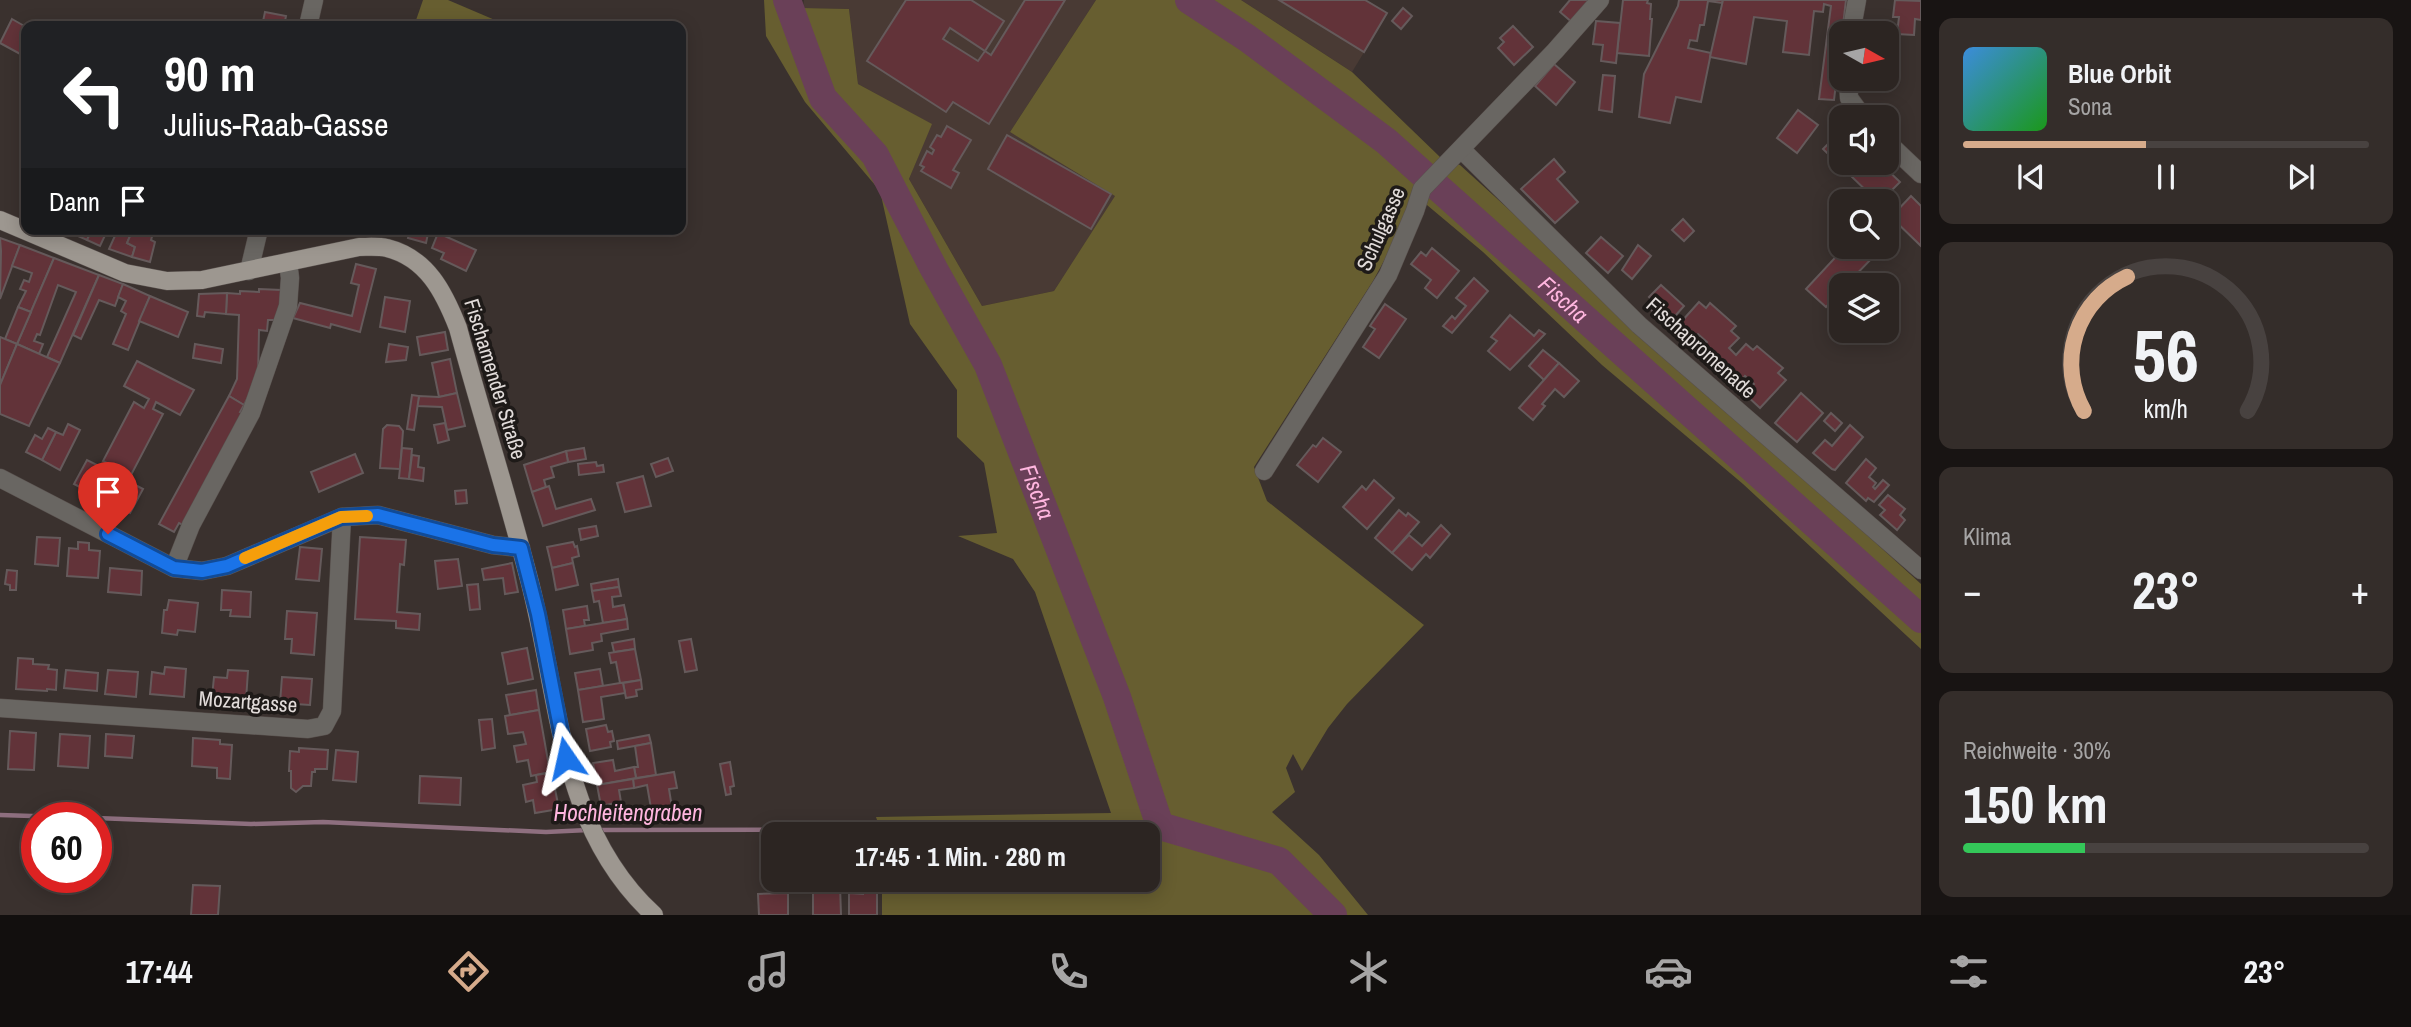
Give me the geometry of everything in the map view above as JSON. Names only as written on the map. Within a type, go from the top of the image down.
[{"type":"main road","name":"Fischamender Straße","points":[[0,220],[21,229]]},
{"type":"main road","name":"Fischamender Straße","points":[[35,235],[125,273],[167,281],[191,281],[249,271],[359,247],[386,248],[406,256],[429,272],[446,297],[458,328],[521,548],[538,614],[566,758],[576,793],[595,837],[613,867],[654,915]]},
{"type":"street","points":[[309,21],[314,0]]},
{"type":"street","name":"Schulgasse","points":[[1264,471],[1388,275],[1422,190],[1600,0]]},
{"type":"street","points":[[1853,21],[1857,0]]},
{"type":"street","name":"Fischapromenade","points":[[1461,149],[1639,325],[1921,570]]},
{"type":"street","points":[[1899,153],[1921,174]]},
{"type":"street","points":[[249,271],[258,235]]},
{"type":"street","points":[[174,568],[191,525],[251,413],[288,306],[288,262]]},
{"type":"street","points":[[0,478],[174,568],[202,571],[227,566],[341,517],[378,515],[493,545],[521,548]]},
{"type":"street","name":"Mozartgasse","points":[[0,708],[308,729],[324,726],[332,711],[341,517]]},
{"type":"shaded area","points":[[423,0],[448,0],[497,21],[416,21]]},
{"type":"shaded area","points":[[764,0],[784,0],[784,14],[803,8],[849,9],[858,84],[932,124],[909,179],[982,306],[1054,291],[1115,196],[1010,132],[1096,0],[1241,0],[1352,72],[1440,157],[1460,165],[1921,584],[1921,649],[1743,484],[1602,365],[1483,252],[1421,200],[1416,202],[1373,281],[1254,467],[1267,501],[1424,625],[1347,704],[1328,728],[1302,771],[1293,754],[1286,768],[1295,792],[1272,812],[1319,855],[1368,915],[882,915],[882,892],[1160,892],[1160,822],[878,822],[876,817],[1111,813],[1035,592],[1013,559],[958,536],[997,533],[984,463],[957,437],[957,390],[910,324],[880,191],[805,102],[766,36]]},
{"type":"shaded area","points":[[804,0],[1096,0],[1010,132],[1116,195],[1054,291],[982,306],[909,179],[931,124],[858,84],[849,9],[803,8]]},
{"type":"shaded area","points":[[1241,0],[1366,0],[1388,13],[1352,72]]},
{"type":"building","points":[[906,0],[971,0],[1004,21],[985,51],[991,55],[1025,0],[1065,0],[989,124],[953,102],[946,112],[867,61]],"holes":[[[950,28],[985,51],[978,61],[943,39]]]},
{"type":"building","points":[[1279,0],[1365,0],[1387,13],[1364,52]]},
{"type":"building","points":[[1570,0],[1593,0],[1573,23],[1560,12]]},
{"type":"building","points":[[1623,0],[1648,0],[1647,3],[1651,4],[1649,56],[1617,53]]},
{"type":"building","points":[[1679,0],[1723,0],[1722,3],[1708,1],[1704,25],[1700,25],[1697,41],[1690,40],[1688,48],[1711,53],[1701,102],[1676,97],[1670,123],[1639,117],[1644,74]]},
{"type":"building","points":[[1723,0],[1846,0],[1843,21],[1829,21],[1831,6],[1824,4],[1823,12],[1814,11],[1809,55],[1783,52],[1787,21],[1754,17],[1746,64],[1710,57]]},
{"type":"building","points":[[1895,0],[1921,1],[1921,20],[1915,19],[1914,35],[1899,34],[1899,17],[1893,17]]},
{"type":"building","points":[[1403,8],[1412,16],[1401,29],[1392,21]]},
{"type":"building","points":[[265,12],[286,16],[285,21],[263,21]]},
{"type":"building","points":[[12,19],[21,24],[21,54],[0,43]]},
{"type":"building","points":[[1596,21],[1620,23],[1616,63],[1601,61],[1603,45],[1593,44]]},
{"type":"building","points":[[1829,22],[1829,91],[1835,91],[1834,100],[1819,99]]},
{"type":"building","points":[[1513,26],[1533,47],[1514,65],[1498,48],[1504,42],[1500,38]]},
{"type":"building","points":[[1554,64],[1575,82],[1556,105],[1535,86]]},
{"type":"building","points":[[1603,75],[1615,76],[1612,112],[1599,110]]},
{"type":"building","points":[[1798,110],[1818,125],[1797,153],[1777,138]]},
{"type":"building","points":[[947,126],[971,140],[953,170],[959,173],[951,188],[921,171],[924,167],[920,165],[927,151],[932,154],[934,150],[930,147],[937,135],[941,137]]},
{"type":"building","points":[[1007,135],[1111,194],[1091,229],[988,169]]},
{"type":"building","points":[[1829,143],[1829,155],[1823,149]]},
{"type":"building","points":[[1554,159],[1565,172],[1557,179],[1578,202],[1555,223],[1521,189]]},
{"type":"building","points":[[1850,175],[1893,175],[1900,182],[1893,189],[1865,189]]},
{"type":"building","points":[[1911,196],[1921,206],[1921,246],[1899,225],[1899,209]]},
{"type":"building","points":[[1683,219],[1694,231],[1684,241],[1672,230]]},
{"type":"building","points":[[76,235],[89,235],[87,240]]},
{"type":"building","points":[[89,235],[105,235],[100,246],[87,240]]},
{"type":"building","points":[[115,235],[130,235],[127,243],[135,247],[132,257],[109,249]]},
{"type":"building","points":[[130,235],[152,235],[151,240],[155,242],[150,262],[132,257],[135,247],[127,243]]},
{"type":"building","points":[[409,235],[428,235],[426,243],[408,238]]},
{"type":"building","points":[[437,235],[442,235],[476,250],[466,271],[441,259],[444,253],[432,248]]},
{"type":"building","points":[[1601,237],[1623,256],[1608,273],[1586,253]]},
{"type":"building","points":[[0,238],[20,245],[0,299],[1,251]]},
{"type":"building","points":[[20,245],[54,258],[31,312],[18,307],[26,291],[20,289],[24,280],[29,282],[32,273],[12,266]]},
{"type":"building","points":[[1638,245],[1651,256],[1632,279],[1622,270]]},
{"type":"building","points":[[1432,248],[1459,271],[1437,298],[1425,288],[1431,280],[1411,264],[1421,252],[1426,256]]},
{"type":"building","points":[[54,258],[99,275],[60,363],[47,357],[76,292],[58,285],[40,335],[37,334],[34,341],[43,344],[39,354],[17,344]]},
{"type":"building","points":[[1834,259],[1871,259],[1858,273],[1829,273],[1829,304],[1826,307],[1806,289]]},
{"type":"building","points":[[356,264],[376,269],[360,332],[331,324],[330,328],[293,318],[300,303],[352,316],[359,285],[351,283]]},
{"type":"building","points":[[99,275],[123,284],[115,306],[99,300],[81,339],[73,335]]},
{"type":"building","points":[[1474,278],[1488,291],[1452,333],[1443,326],[1452,316],[1455,319],[1466,306],[1456,298]]},
{"type":"building","points":[[123,284],[150,296],[128,350],[113,344],[126,314],[121,311],[126,301],[118,297]]},
{"type":"building","points":[[1661,285],[1684,306],[1667,325],[1647,306],[1652,300],[1649,297]]},
{"type":"building","points":[[259,289],[281,290],[280,320],[268,320],[267,331],[259,330],[258,378],[244,405],[229,396],[237,379],[239,315],[226,314],[227,293],[259,292]]},
{"type":"building","points":[[227,293],[226,314],[205,312],[204,317],[197,316],[199,294]]},
{"type":"building","points":[[150,296],[188,312],[178,337],[139,321]]},
{"type":"building","points":[[385,297],[410,301],[405,332],[380,327]]},
{"type":"building","points":[[1699,302],[1706,308],[1710,303],[1736,326],[1731,331],[1739,338],[1729,348],[1736,355],[1746,344],[1753,350],[1757,346],[1783,368],[1778,373],[1786,380],[1760,408],[1745,394],[1754,384],[1745,376],[1736,387],[1720,373],[1728,365],[1720,358],[1713,366],[1698,352],[1707,342],[1698,334],[1688,344],[1673,331]]},
{"type":"building","points":[[1385,304],[1406,319],[1379,358],[1363,347],[1375,329],[1370,326]]},
{"type":"building","points":[[18,307],[31,312],[17,344],[5,339]]},
{"type":"building","points":[[1510,315],[1534,336],[1539,330],[1545,334],[1510,370],[1488,351],[1497,341],[1491,337]]},
{"type":"building","points":[[445,332],[448,350],[420,355],[417,337]]},
{"type":"building","points":[[0,337],[17,344],[0,385]]},
{"type":"building","points":[[17,344],[60,363],[29,426],[0,414],[0,385]]},
{"type":"building","points":[[195,344],[223,349],[221,363],[193,358]]},
{"type":"building","points":[[389,344],[408,347],[406,360],[386,362]]},
{"type":"building","points":[[1543,350],[1559,363],[1544,380],[1529,366]]},
{"type":"building","points":[[450,359],[457,393],[439,397],[432,363]]},
{"type":"building","points":[[137,361],[194,390],[180,415],[156,402],[153,409],[163,414],[131,475],[120,470],[118,476],[143,489],[130,513],[74,484],[87,460],[111,472],[114,467],[103,461],[134,402],[144,408],[149,399],[124,386]]},
{"type":"building","points":[[1559,363],[1579,381],[1564,397],[1555,389],[1533,420],[1519,408]]},
{"type":"building","points":[[457,393],[465,426],[447,430],[442,407],[417,406],[419,396],[439,397]]},
{"type":"building","points":[[1801,393],[1823,413],[1797,442],[1775,423]]},
{"type":"building","points":[[412,395],[419,396],[414,430],[407,429]]},
{"type":"building","points":[[229,396],[244,405],[240,412],[244,414],[183,525],[179,523],[174,532],[159,524]]},
{"type":"building","points":[[1831,413],[1842,423],[1835,431],[1824,421]]},
{"type":"building","points":[[445,423],[449,440],[438,443],[434,425]]},
{"type":"building","points":[[68,424],[80,430],[60,470],[42,460],[56,432],[63,435]]},
{"type":"building","points":[[387,425],[399,426],[403,431],[400,469],[380,468],[383,429]]},
{"type":"building","points":[[1850,425],[1863,437],[1835,470],[1832,469],[1813,453],[1825,440],[1832,446]]},
{"type":"building","points":[[48,428],[56,432],[42,460],[26,452],[35,435],[42,439]]},
{"type":"building","points":[[1323,438],[1341,452],[1318,482],[1297,465],[1313,445],[1316,447]]},
{"type":"building","points":[[402,448],[412,449],[409,479],[399,478]]},
{"type":"building","points":[[584,448],[586,459],[568,462],[566,451]]},
{"type":"building","points":[[566,451],[568,462],[551,467],[554,477],[544,480],[546,487],[532,492],[524,465]]},
{"type":"building","points":[[355,454],[363,473],[319,492],[311,472]]},
{"type":"building","points":[[412,455],[419,456],[418,467],[424,468],[423,481],[409,479]]},
{"type":"building","points":[[668,458],[673,471],[656,477],[651,464]]},
{"type":"building","points":[[1866,459],[1876,468],[1869,477],[1876,483],[1873,487],[1875,489],[1883,480],[1889,485],[1874,502],[1868,498],[1866,501],[1846,483]]},
{"type":"building","points":[[596,462],[597,466],[603,465],[604,472],[579,475],[578,464]]},
{"type":"building","points":[[643,476],[651,506],[625,512],[617,483]]},
{"type":"building","points":[[1374,480],[1394,498],[1367,529],[1343,507],[1362,486],[1366,490]]},
{"type":"building","points":[[549,486],[556,509],[591,499],[595,510],[543,526],[532,492]]},
{"type":"building","points":[[466,490],[467,503],[456,504],[455,491]]},
{"type":"building","points":[[1888,495],[1905,509],[1900,515],[1905,520],[1897,530],[1880,515],[1885,510],[1879,505]]},
{"type":"building","points":[[1399,510],[1419,522],[1392,553],[1375,538]]},
{"type":"building","points":[[1441,525],[1450,534],[1430,558],[1426,554],[1412,570],[1392,553],[1409,535],[1422,546]]},
{"type":"building","points":[[596,526],[598,536],[581,540],[579,529]]},
{"type":"building","points":[[37,537],[60,538],[58,566],[35,564]]},
{"type":"building","points":[[360,537],[406,540],[404,565],[400,564],[397,612],[420,614],[419,630],[396,628],[396,621],[355,619]]},
{"type":"building","points":[[78,542],[89,543],[89,550],[100,551],[98,578],[67,576],[69,548],[78,549]]},
{"type":"building","points":[[573,542],[575,547],[577,546],[579,556],[572,558],[573,563],[552,568],[547,547]]},
{"type":"building","points":[[300,547],[322,549],[319,581],[296,579]]},
{"type":"building","points":[[458,559],[462,586],[438,589],[435,561]]},
{"type":"building","points":[[512,563],[518,592],[505,594],[503,578],[484,580],[482,569]]},
{"type":"building","points":[[573,563],[578,585],[556,590],[552,568]]},
{"type":"building","points":[[110,568],[142,571],[141,595],[108,592]]},
{"type":"building","points":[[7,570],[17,571],[16,590],[10,590],[10,585],[5,584]]},
{"type":"building","points":[[618,579],[619,587],[592,591],[591,584]]},
{"type":"building","points":[[478,584],[480,609],[470,610],[467,585]]},
{"type":"building","points":[[619,587],[621,596],[612,597],[613,607],[624,605],[627,619],[603,623],[599,601],[594,602],[592,591]]},
{"type":"building","points":[[222,590],[251,592],[250,617],[230,616],[231,610],[221,610]]},
{"type":"building","points":[[169,600],[198,603],[195,632],[178,630],[177,635],[162,633],[164,610],[167,610]]},
{"type":"building","points":[[587,606],[589,620],[584,620],[585,626],[566,629],[563,610]]},
{"type":"building","points":[[287,611],[317,613],[314,655],[291,653],[292,639],[285,639]]},
{"type":"building","points":[[627,619],[628,629],[601,634],[602,641],[592,643],[593,650],[570,654],[566,629]]},
{"type":"building","points":[[634,639],[635,649],[614,652],[612,643]]},
{"type":"building","points":[[691,639],[697,670],[685,672],[679,641]]},
{"type":"building","points":[[527,648],[533,679],[508,684],[502,653]]},
{"type":"building","points":[[635,649],[641,680],[620,683],[616,662],[611,663],[609,653]]},
{"type":"building","points":[[18,658],[33,659],[33,664],[49,665],[48,669],[57,670],[56,690],[16,689]]},
{"type":"building","points":[[165,667],[186,669],[184,697],[150,694],[152,672],[164,674]]},
{"type":"building","points":[[600,669],[603,686],[578,690],[575,673]]},
{"type":"building","points":[[66,670],[98,673],[97,691],[64,688]]},
{"type":"building","points":[[108,670],[138,672],[136,697],[105,694]]},
{"type":"building","points":[[228,670],[248,671],[246,700],[212,697],[214,677],[227,678]]},
{"type":"building","points":[[282,677],[312,679],[310,705],[280,703]]},
{"type":"building","points":[[641,680],[642,689],[636,690],[637,696],[626,698],[623,683]]},
{"type":"building","points":[[623,683],[625,693],[601,697],[604,719],[583,722],[578,690]]},
{"type":"building","points":[[536,690],[539,710],[510,715],[506,695]]},
{"type":"building","points":[[539,710],[550,772],[531,776],[528,760],[517,762],[514,746],[526,744],[523,732],[508,734],[505,716]]},
{"type":"building","points":[[492,719],[495,748],[482,750],[479,720]]},
{"type":"building","points":[[606,725],[608,732],[612,731],[614,741],[610,742],[611,747],[590,751],[586,729]]},
{"type":"building","points":[[10,731],[36,733],[34,770],[8,769]]},
{"type":"building","points":[[60,734],[90,736],[88,768],[58,766]]},
{"type":"building","points":[[106,734],[134,736],[132,758],[105,756]]},
{"type":"building","points":[[649,735],[651,743],[618,749],[617,741]]},
{"type":"building","points":[[193,738],[220,740],[220,744],[232,745],[230,779],[217,778],[217,768],[192,766]]},
{"type":"building","points":[[651,743],[656,775],[636,778],[634,767],[638,767],[635,746]]},
{"type":"building","points":[[299,748],[328,750],[327,769],[315,769],[315,772],[312,772],[311,786],[303,786],[296,792],[291,788],[290,751],[299,752]]},
{"type":"building","points":[[336,750],[358,752],[356,782],[333,780]]},
{"type":"building","points":[[613,760],[615,771],[634,767],[636,778],[597,785],[593,763]]},
{"type":"building","points":[[730,762],[734,786],[730,787],[731,794],[726,795],[720,764]]},
{"type":"building","points":[[674,772],[677,788],[669,789],[673,814],[652,814],[647,785],[634,788],[633,779]]},
{"type":"building","points":[[549,773],[550,780],[553,779],[559,809],[535,813],[533,800],[526,802],[523,785],[537,782],[536,775]]},
{"type":"building","points":[[420,776],[461,778],[460,805],[419,803]]},
{"type":"building","points":[[633,779],[634,788],[619,790],[621,802],[601,806],[597,785]]},
{"type":"building","points":[[193,885],[220,886],[218,915],[191,915]]},
{"type":"building","points":[[813,892],[840,892],[841,915],[813,915]]},
{"type":"building","points":[[877,892],[877,915],[849,915],[849,893]]},
{"type":"building","points":[[788,893],[788,915],[759,915],[758,894]]},
{"type":"waterway","name":"Fischa","points":[[787,0],[823,98],[875,155],[988,365],[1117,697],[1160,826],[1279,861],[1333,915]]},
{"type":"waterway","name":"Fischa","points":[[1189,0],[1247,38],[1386,141],[1921,619]]},
{"type":"waterway","name":"Hochleitengraben","points":[[0,815],[21,816]]},
{"type":"waterway","name":"Hochleitengraben","points":[[112,819],[251,824],[323,822],[546,832],[588,830]]},
{"type":"waterway","name":"Hochleitengraben","points":[[597,830],[761,830]]},
{"type":"slow traffic","points":[[245,558],[341,517],[367,516]]},
{"type":"route","points":[[108,534],[174,568],[202,571],[227,566],[341,517],[378,515],[493,545],[521,548],[538,614],[566,758]]}]
